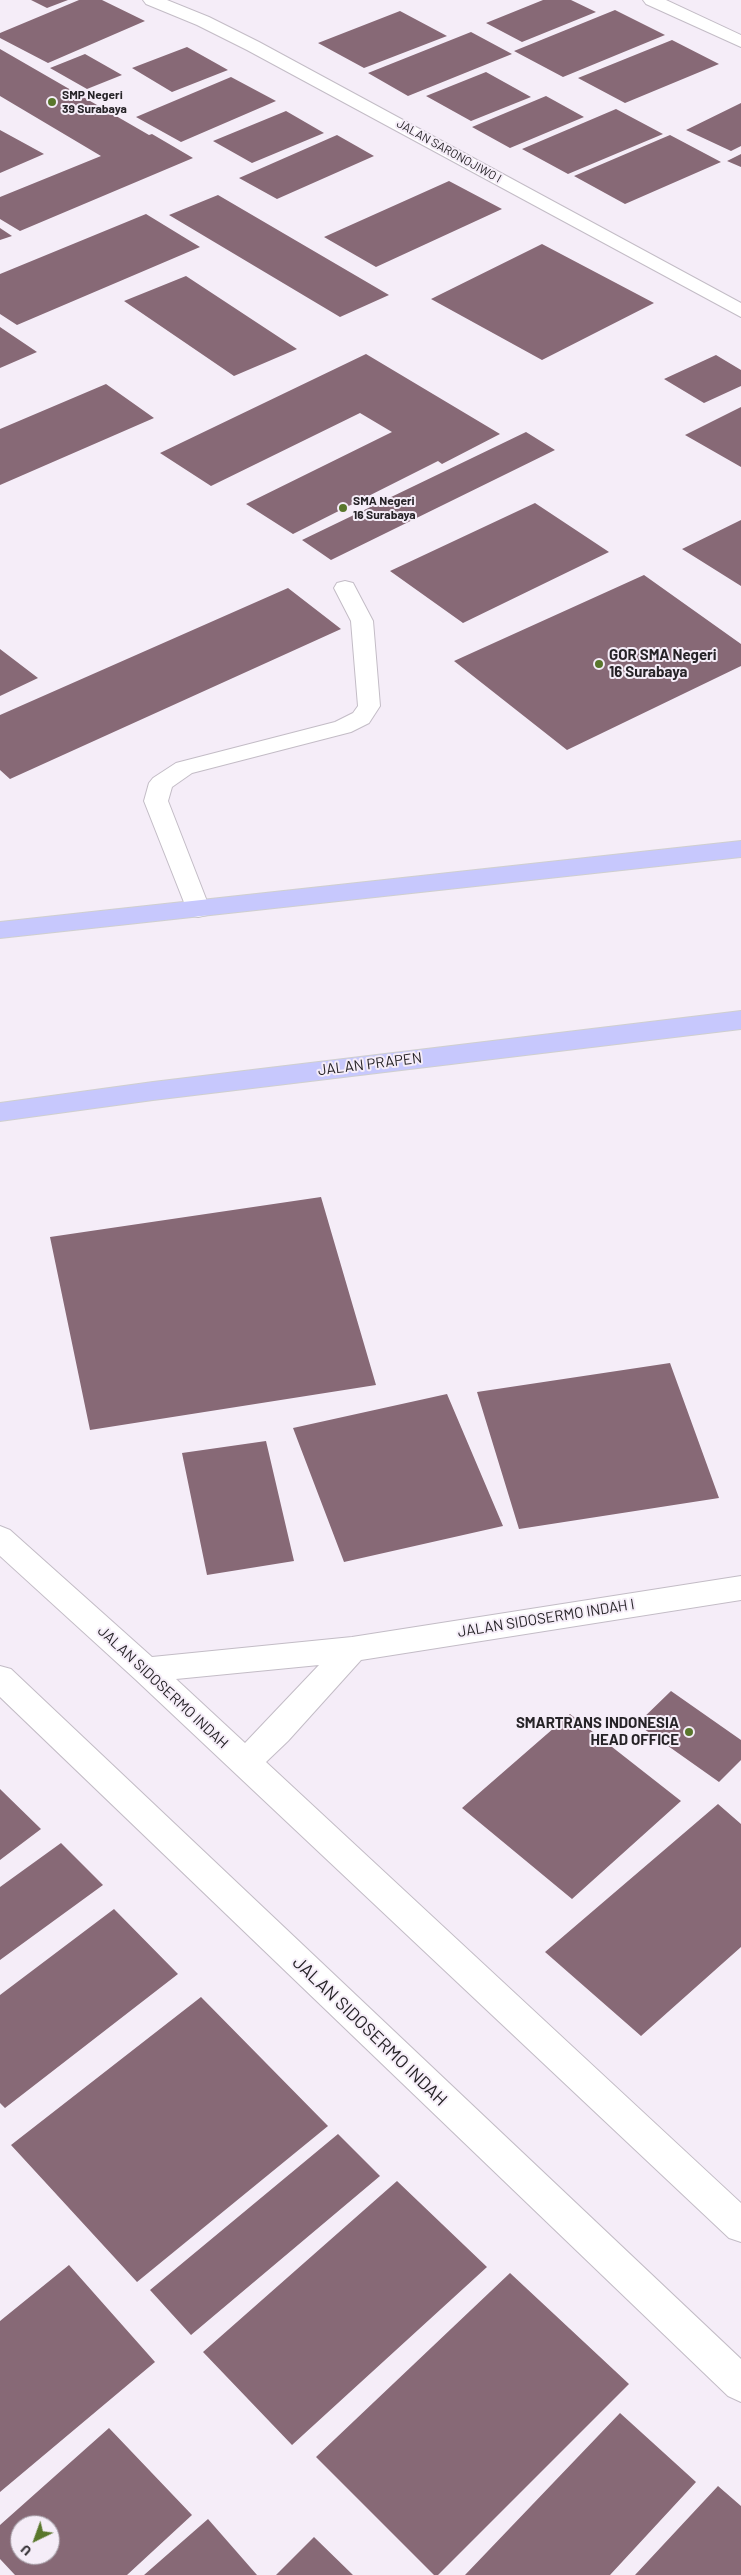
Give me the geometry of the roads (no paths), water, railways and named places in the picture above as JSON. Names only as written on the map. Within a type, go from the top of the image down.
[{"type":"main road","points":[[0,930],[741,848]]},
{"type":"main road","name":"JALAN PRAPEN","points":[[0,1112],[163,1089],[741,1020]]},
{"type":"street","name":"JALAN SARONOJIWO I","points":[[152,0],[203,21],[253,46],[741,311]]},
{"type":"street","points":[[652,0],[741,42]]},
{"type":"street","points":[[198,909],[156,801],[161,783],[184,768],[342,727],[361,718],[369,706],[362,621],[345,588]]},
{"type":"street","name":"JALAN SIDOSERMO INDAH","points":[[0,1538],[146,1670],[741,2226]]},
{"type":"street","name":"JALAN SIDOSERMO INDAH I","points":[[146,1670],[352,1649],[741,1588]]},
{"type":"street","points":[[244,1763],[277,1732],[352,1649]]},
{"type":"street","name":"JALAN SIDOSERMO INDAH","points":[[0,1678],[741,2384]]},
{"type":"place","name":"SMP Negeri 39 Surabaya","points":[[52,102]]},
{"type":"place","name":"SMA Negeri 16 Surabaya","points":[[343,508]]},
{"type":"place","name":"GOR SMA Negeri 16 Surabaya","points":[[599,664]]},
{"type":"place","name":"SMARTRANS INDONESIA HEAD OFFICE","points":[[689,1732]]}]
